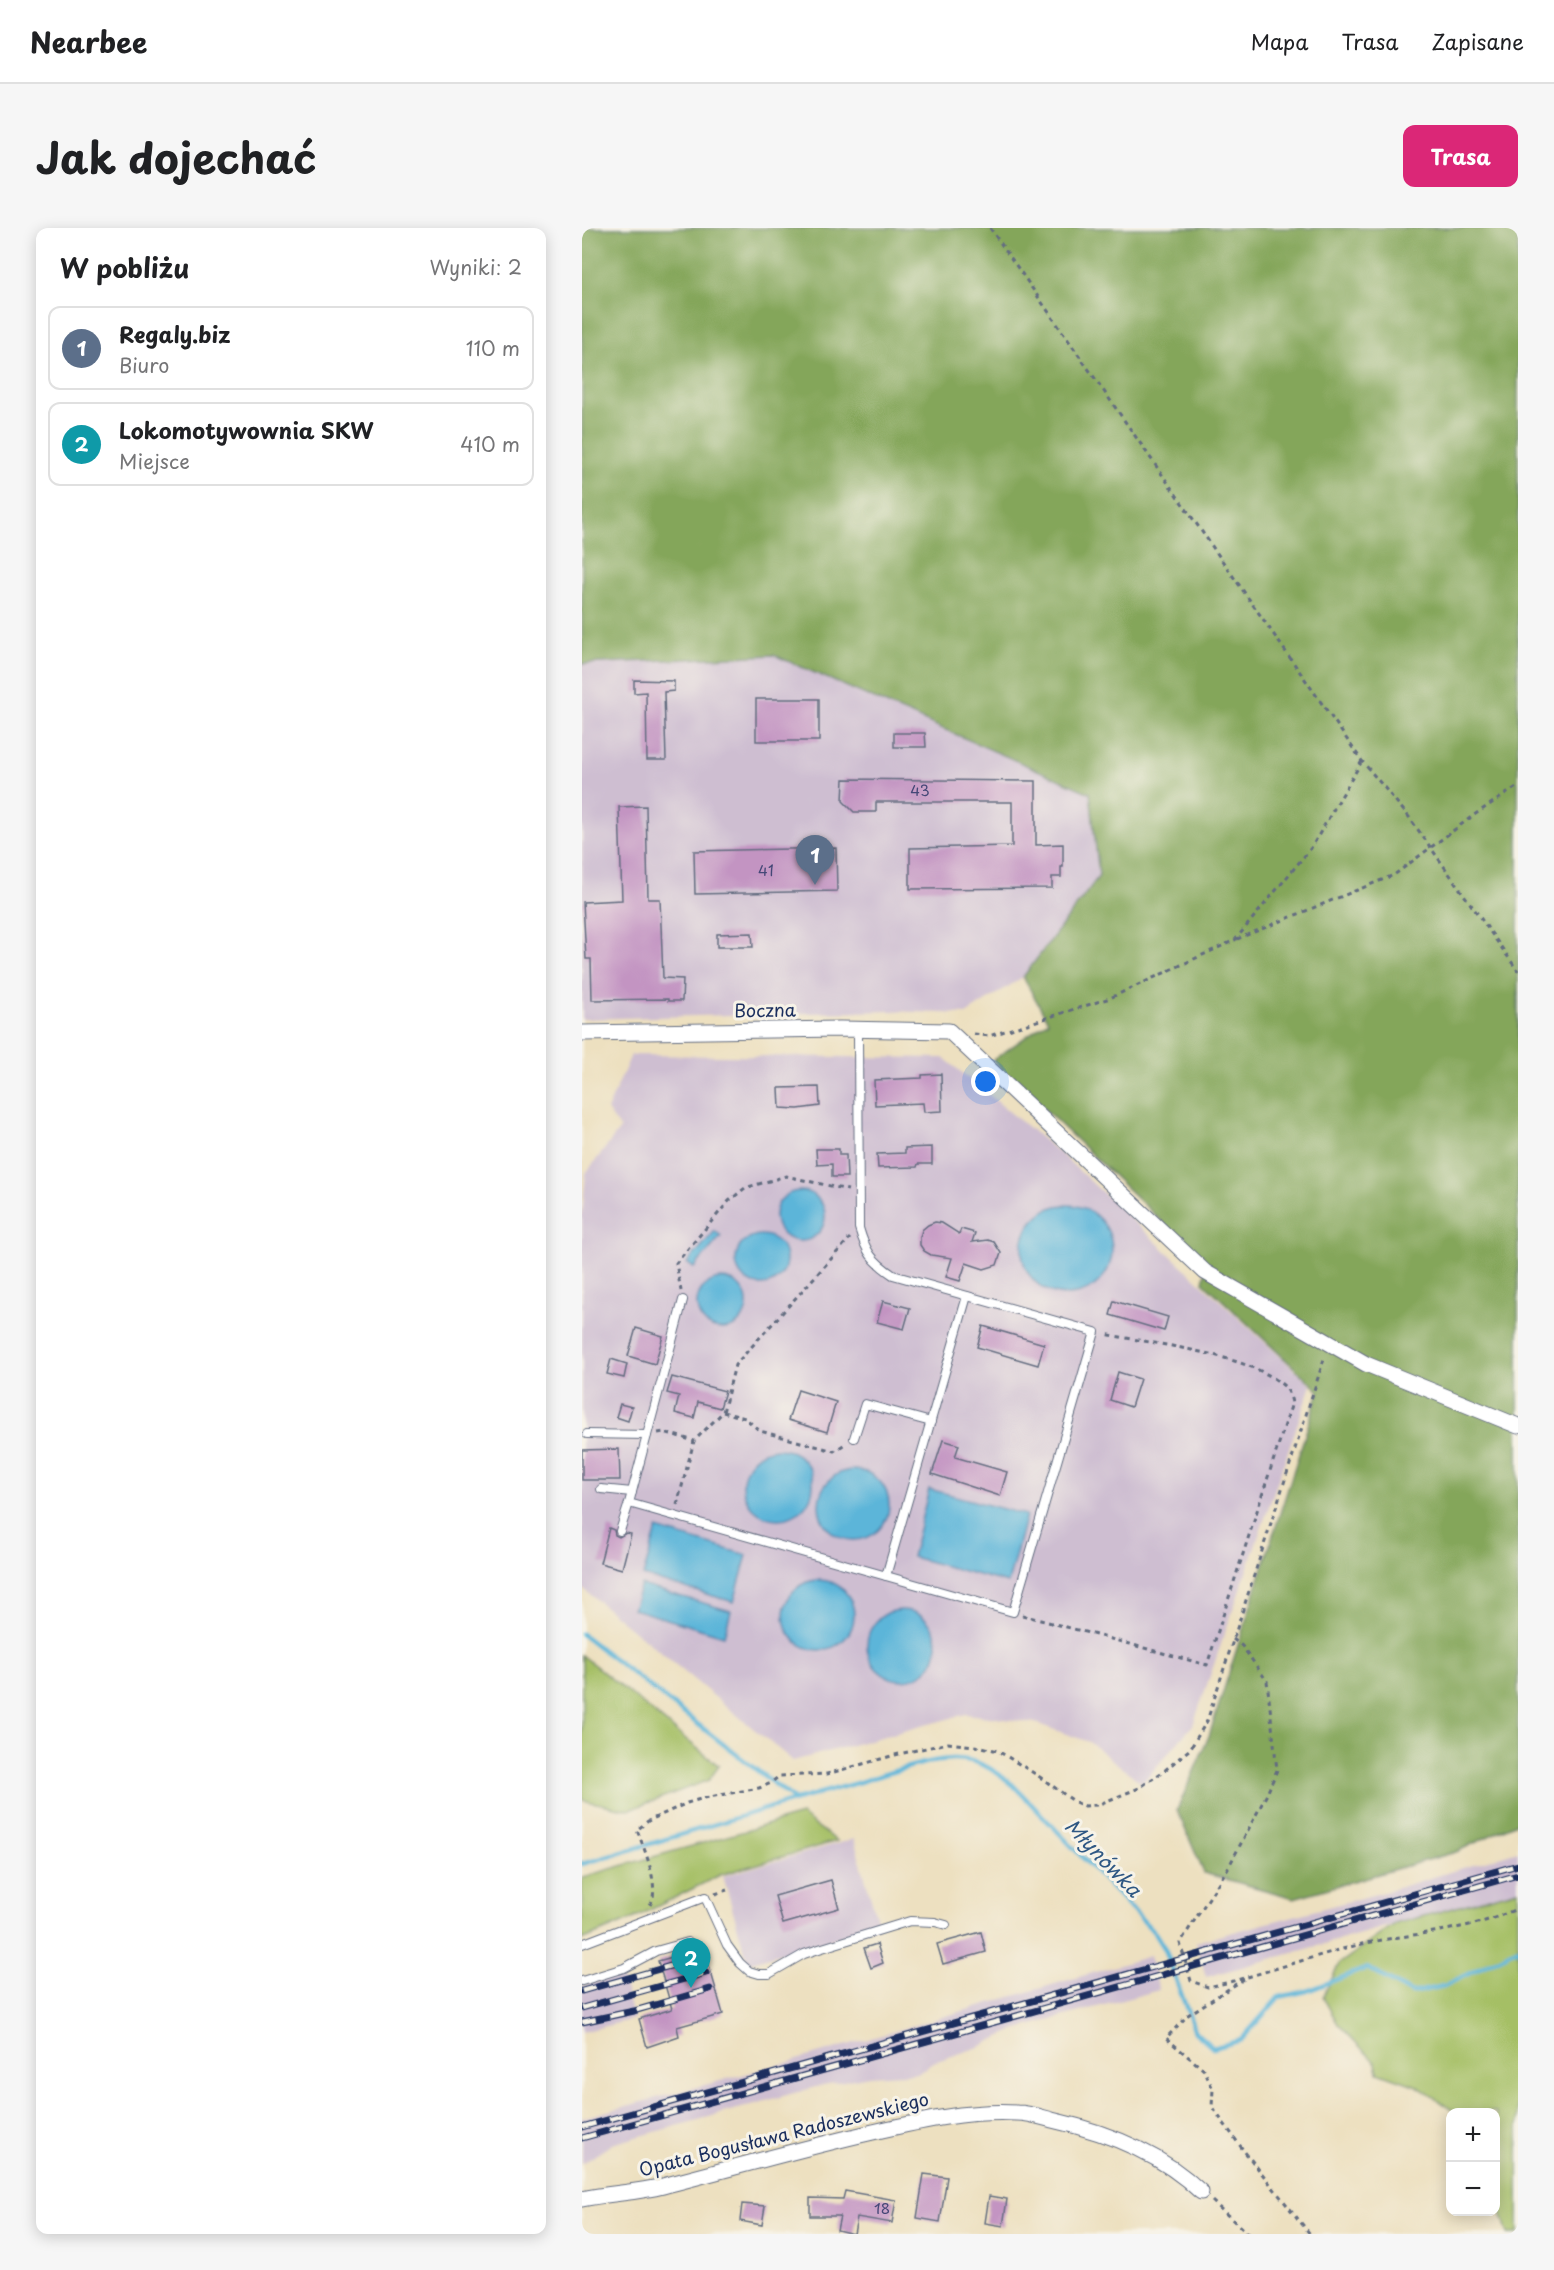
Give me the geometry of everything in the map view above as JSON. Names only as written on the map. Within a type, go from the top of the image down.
[{"type":"street","name":"Boczna","points":[[582,1033],[858,1029],[949,1031]]},
{"type":"street","points":[[949,1031],[1205,1272],[1366,1364],[1518,1426]]},
{"type":"street","name":"Opata Bogusława Radoszewskiego","points":[[582,2199],[659,2187],[847,2137],[925,2120],[973,2113],[1023,2113],[1080,2126],[1129,2144],[1159,2160],[1202,2192]]},
{"type":"lane","points":[[629,1503],[1013,1612],[1095,1332],[893,1275],[877,1265],[865,1248],[859,1228],[858,1029]]},
{"type":"lane","points":[[886,1576],[967,1296]]},
{"type":"lane","points":[[620,1531],[683,1300]]},
{"type":"lane","points":[[854,1438],[865,1404],[931,1422]]},
{"type":"lane","points":[[587,1434],[647,1435]]},
{"type":"lane","points":[[601,1489],[632,1492]]},
{"type":"lane","points":[[582,1944],[705,1896],[727,1945],[748,1971],[759,1974],[769,1974],[804,1954],[910,1921],[946,1925]]},
{"type":"lane","points":[[582,1981],[624,1968],[656,1951],[688,1942]]},
{"type":"path","points":[[990,228],[1362,761],[1409,817],[1518,971]]},
{"type":"path","points":[[1235,940],[1311,848],[1362,761]]},
{"type":"path","points":[[949,1031],[989,1036],[1110,998],[1235,940],[1394,875],[1474,815],[1518,786]]},
{"type":"path","points":[[683,1300],[676,1263],[729,1201],[745,1188],[786,1176],[859,1191]]},
{"type":"path","points":[[674,1516],[694,1441],[723,1412],[735,1365],[859,1228]]},
{"type":"path","points":[[1013,1612],[1207,1665],[1292,1403],[1287,1388],[1269,1375],[1231,1359],[1095,1332]]},
{"type":"path","points":[[640,1922],[653,1900],[652,1878],[637,1830],[648,1821],[687,1803],[759,1788],[779,1776],[827,1774],[948,1743],[982,1747],[1009,1756],[1075,1802],[1085,1806],[1097,1805],[1139,1788],[1164,1771],[1190,1749],[1207,1721],[1329,1343]]},
{"type":"path","points":[[723,1412],[745,1418],[760,1431],[834,1451],[854,1438]]},
{"type":"path","points":[[647,1435],[664,1432],[694,1441]]},
{"type":"path","points":[[1233,1639],[1242,1646],[1267,1681],[1277,1770],[1228,1868],[1180,1944],[1191,1981],[1208,1987],[1359,1945],[1451,1930],[1503,1916],[1518,1908]]},
{"type":"path","points":[[1248,1977],[1188,2014],[1166,2038],[1204,2070],[1213,2089],[1212,2107],[1310,2234]]},
{"type":"path","points":[[1202,2192],[1248,2234]]},
{"type":"shaded area","points":[[774,655],[1090,793],[1099,876],[1023,977],[966,1014],[890,1011],[582,1019],[582,663]]},
{"type":"shaded area","points":[[631,1055],[944,1058],[1062,1155],[1311,1385],[1193,1725],[1142,1783],[1089,1742],[1035,1723],[966,1714],[793,1761],[582,1588],[582,1217],[586,1173],[620,1129],[607,1110]]},
{"type":"shaded area","points":[[854,1839],[879,1926],[748,1963],[723,1876]]},
{"type":"shaded area","points":[[1518,1851],[1518,1890],[1206,1977],[1196,1942],[1388,1891]]},
{"type":"shaded area","points":[[1150,1956],[1159,1990],[1014,2030],[979,2047],[931,2063],[919,2073],[869,2076],[823,2085],[612,2144],[582,2164],[582,2118],[790,2062]]},
{"type":"shaded area","points":[[621,1974],[634,2019],[582,2032],[582,1986]]},
{"type":"green space","points":[[582,228],[1518,228],[1518,1822],[1456,1852],[1294,1898],[1204,1873],[1177,1810],[1209,1736],[1319,1391],[1203,1282],[1207,1265],[993,1060],[1048,1021],[1023,977],[1099,876],[1090,793],[774,655],[582,664]]},
{"type":"green space","points":[[582,1655],[719,1766],[709,1780],[629,1810],[582,1800]]},
{"type":"green space","points":[[801,1815],[837,1841],[720,1875],[632,1919],[582,1940],[582,1877]]},
{"type":"green space","points":[[1518,1890],[1518,2234],[1508,2234],[1500,2209],[1500,2108],[1450,2108],[1417,2086],[1378,2072],[1376,2063],[1338,2024],[1323,1997],[1339,1964],[1395,1924]]},
{"type":"water","points":[[795,1191],[805,1191],[818,1198],[825,1211],[825,1221],[818,1234],[805,1241],[795,1241],[786,1237],[779,1230],[775,1221],[775,1211],[779,1202],[786,1195]]},
{"type":"water","points":[[1067,1205],[1084,1209],[1099,1218],[1108,1233],[1112,1250],[1108,1267],[1099,1282],[1084,1291],[1067,1295],[1050,1291],[1035,1282],[1026,1267],[1022,1250],[1026,1233],[1035,1218],[1050,1209]]},
{"type":"water","points":[[715,1231],[721,1236],[694,1268],[687,1263]]},
{"type":"water","points":[[766,1235],[779,1242],[785,1250],[785,1270],[779,1278],[771,1284],[756,1285],[743,1278],[737,1270],[736,1255],[743,1242],[751,1236]]},
{"type":"water","points":[[727,1279],[740,1286],[746,1294],[746,1314],[740,1322],[732,1328],[717,1329],[704,1322],[698,1314],[697,1299],[704,1286],[712,1280]]},
{"type":"water","points":[[778,1449],[791,1452],[803,1459],[810,1471],[813,1484],[810,1497],[803,1509],[791,1516],[778,1519],[765,1516],[753,1509],[746,1497],[743,1484],[746,1471],[753,1459],[765,1452]]},
{"type":"water","points":[[854,1470],[867,1473],[879,1480],[886,1492],[889,1505],[886,1518],[879,1530],[867,1537],[854,1540],[841,1537],[829,1530],[822,1518],[819,1505],[822,1492],[829,1480],[841,1473]]},
{"type":"water","points":[[929,1489],[1026,1515],[1008,1583],[912,1557]]},
{"type":"water","points":[[657,1529],[747,1555],[734,1602],[643,1576]]},
{"type":"water","points":[[819,1580],[832,1583],[844,1590],[851,1602],[854,1615],[851,1628],[844,1640],[832,1647],[819,1650],[806,1647],[794,1640],[787,1628],[784,1615],[787,1602],[794,1590],[806,1583]]},
{"type":"water","points":[[641,1585],[731,1611],[724,1636],[633,1609]]},
{"type":"water","points":[[902,1610],[915,1613],[927,1620],[934,1632],[937,1645],[934,1658],[927,1670],[915,1677],[902,1680],[889,1677],[877,1670],[870,1658],[867,1645],[870,1632],[877,1620],[889,1613]]},
{"type":"building","points":[[634,680],[674,681],[674,691],[664,692],[666,760],[647,760],[646,692],[634,693]]},
{"type":"building","points":[[756,699],[819,699],[819,741],[756,741]]},
{"type":"building","points":[[894,733],[925,733],[926,747],[894,747]]},
{"type":"building","points":[[844,779],[1036,781],[1036,845],[1063,844],[1061,877],[1052,877],[1052,888],[910,889],[910,848],[1012,846],[1012,802],[876,802],[876,812],[854,812],[843,801]]},
{"type":"building","points":[[646,806],[648,899],[660,899],[663,978],[683,979],[682,1001],[668,1001],[668,999],[592,1000],[591,959],[586,959],[583,902],[622,900],[619,807]]},
{"type":"building","points":[[836,848],[837,891],[695,894],[694,851]]},
{"type":"building","points":[[752,933],[753,947],[717,947],[717,934]]},
{"type":"building","points":[[941,1074],[942,1111],[924,1112],[923,1103],[875,1105],[874,1080],[922,1078],[922,1075]]},
{"type":"building","points":[[819,1087],[820,1106],[798,1109],[780,1108],[779,1088]]},
{"type":"building","points":[[932,1147],[932,1164],[918,1164],[917,1167],[878,1168],[877,1154],[905,1153],[905,1148]]},
{"type":"building","points":[[816,1149],[839,1149],[839,1155],[846,1155],[847,1177],[832,1177],[832,1164],[817,1165]]},
{"type":"building","points":[[935,1222],[942,1223],[959,1234],[961,1229],[975,1233],[972,1242],[988,1240],[994,1242],[1001,1253],[997,1265],[984,1269],[966,1263],[960,1281],[946,1277],[952,1258],[931,1255],[920,1245],[922,1230]]},
{"type":"building","points":[[883,1301],[910,1308],[904,1329],[877,1322]]},
{"type":"building","points":[[1114,1301],[1168,1317],[1164,1331],[1110,1315]]},
{"type":"building","points":[[983,1326],[1044,1344],[1038,1365],[977,1347]]},
{"type":"building","points":[[636,1328],[663,1336],[655,1364],[628,1356]]},
{"type":"building","points":[[611,1359],[627,1364],[624,1378],[607,1374]]},
{"type":"building","points":[[1118,1372],[1140,1379],[1131,1407],[1110,1400]]},
{"type":"building","points":[[672,1377],[725,1391],[720,1408],[698,1402],[694,1418],[675,1413],[679,1396],[667,1393]]},
{"type":"building","points":[[798,1390],[836,1402],[827,1432],[788,1420]]},
{"type":"building","points":[[620,1404],[632,1407],[628,1421],[616,1417]]},
{"type":"building","points":[[943,1440],[959,1445],[955,1457],[1007,1472],[1000,1496],[932,1474]]},
{"type":"building","points":[[619,1449],[620,1480],[582,1480],[582,1450]]},
{"type":"building","points":[[609,1528],[614,1530],[615,1535],[619,1537],[626,1533],[631,1534],[622,1569],[600,1563]]},
{"type":"building","points":[[831,1880],[839,1908],[783,1924],[775,1896]]},
{"type":"building","points":[[981,1932],[986,1952],[943,1964],[937,1944]]},
{"type":"building","points":[[877,1944],[883,1963],[871,1968],[864,1948]]},
{"type":"building","points":[[704,1948],[723,2014],[677,2027],[679,2036],[647,2047],[639,2019],[672,2009],[658,1961]]},
{"type":"building","points":[[924,2174],[947,2177],[940,2222],[917,2218]]},
{"type":"building","points":[[845,2191],[896,2200],[892,2223],[857,2217],[854,2234],[837,2230],[840,2216],[810,2216],[810,2198],[843,2199]]},
{"type":"building","points":[[989,2196],[1007,2199],[1003,2226],[985,2223]]},
{"type":"building","points":[[742,2204],[765,2206],[762,2225],[740,2221]]},
{"type":"waterway","points":[[582,1634],[795,1800]]},
{"type":"waterway","name":"Młynówka","points":[[582,1864],[912,1766],[939,1760],[961,1759],[985,1766],[1013,1785],[1155,1933],[1165,1949],[1195,2032],[1213,2048],[1241,2040],[1279,1997],[1307,1991],[1367,1968],[1412,1993],[1444,1986],[1518,1949]]},
{"type":"railway","points":[[582,2127],[1518,1865]]},
{"type":"railway","points":[[582,2138],[1518,1875]]},
{"type":"railway","points":[[582,1991],[702,1957]]},
{"type":"railway","points":[[582,2008],[706,1973]]},
{"type":"railway","points":[[582,2022],[634,2011],[710,1989]]},
{"type":"place","name":"Regaly.biz","points":[[815,885]]},
{"type":"place","name":"Lokomotywownia SKW","points":[[691,1988]]}]
